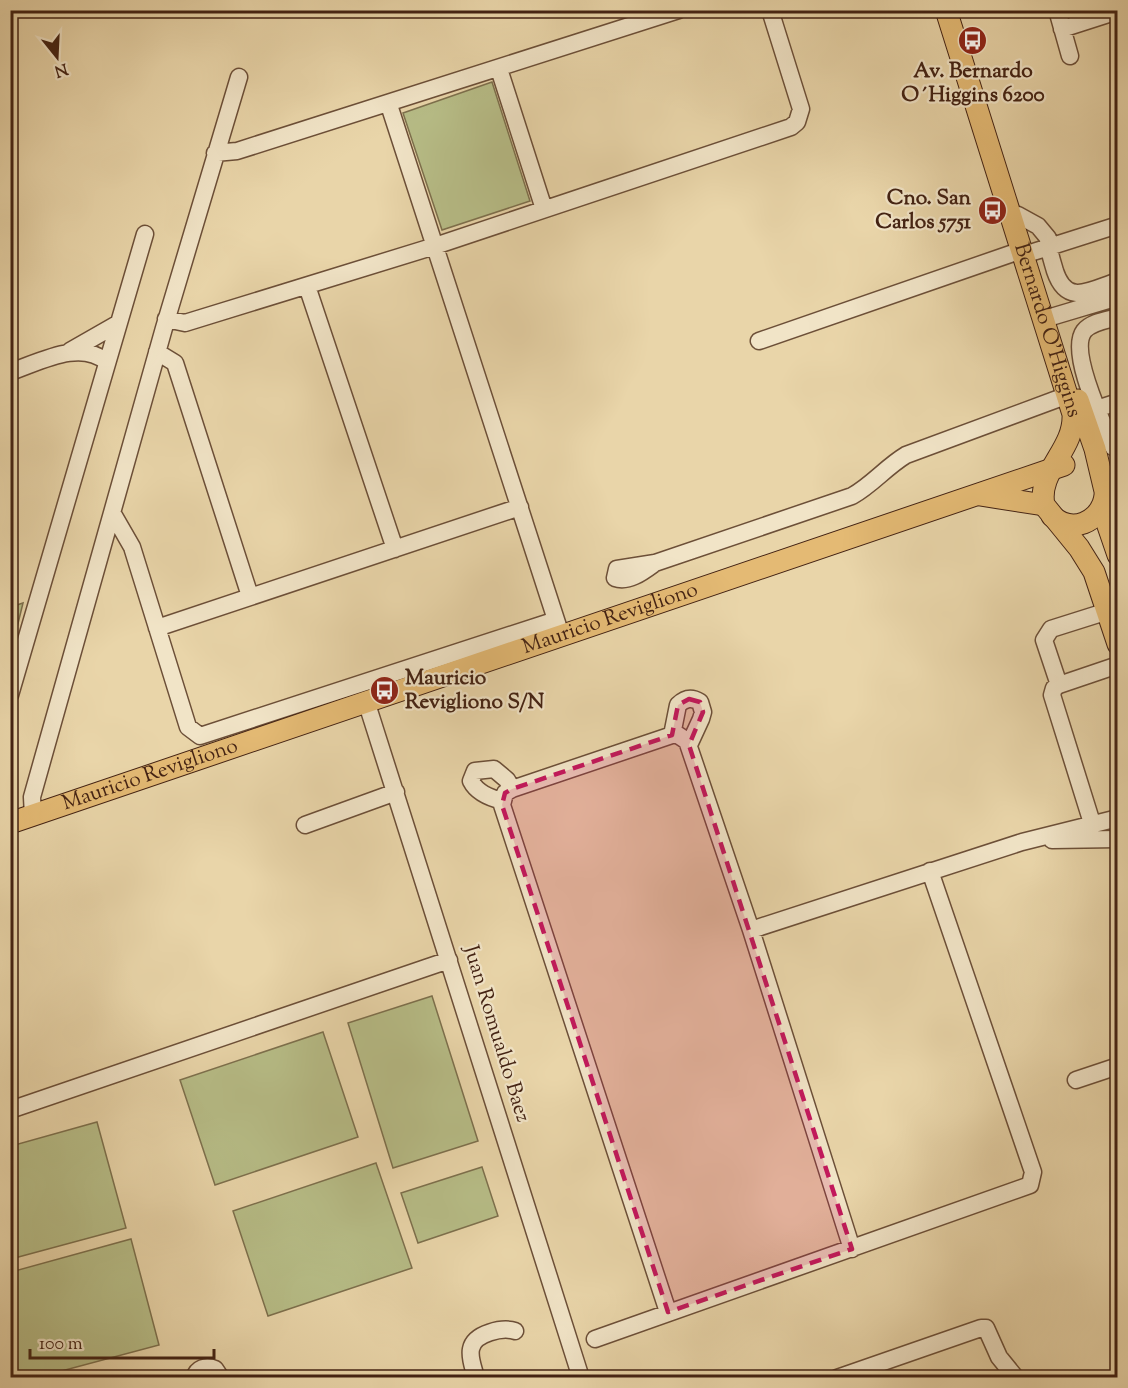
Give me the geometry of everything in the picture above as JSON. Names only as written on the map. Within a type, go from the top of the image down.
[{"type":"main road","name":"Bernardo O'Higgins","points":[[948,12],[1018,214],[1034,250],[1073,414],[1067,446],[1043,490],[1047,510]]},
{"type":"main road","name":"Bernardo O'Higgins","points":[[948,12],[1034,250],[1051,317],[1090,411],[1095,448],[1118,555]]},
{"type":"main road","points":[[1047,510],[1068,525],[1082,524],[1100,511],[1107,498],[1084,465],[1054,470]]},
{"type":"main road","name":"Mauricio Revigliono","points":[[10,823],[367,704],[559,629],[1054,470]]},
{"type":"main road","name":"Mauricio Revigliono","points":[[974,494],[1047,510]]},
{"type":"main road","points":[[1047,510],[1085,557],[1098,582],[1118,644]]},
{"type":"street","points":[[215,153],[237,151],[389,105],[679,10]]},
{"type":"street","points":[[166,319],[185,323],[307,286],[783,131],[797,122],[801,109],[770,10]]},
{"type":"street","points":[[1057,10],[1070,56]]},
{"type":"street","points":[[1062,28],[1118,11]]},
{"type":"street","points":[[499,69],[544,209]]},
{"type":"street","points":[[33,816],[32,797],[166,319],[239,77]]},
{"type":"street","points":[[113,514],[132,547],[188,727],[200,736],[559,629],[389,105]]},
{"type":"street","points":[[759,341],[1034,250],[1118,225]]},
{"type":"street","points":[[10,695],[145,234]]},
{"type":"street","points":[[1034,250],[1063,289],[1070,293],[1081,293],[1118,281]]},
{"type":"street","points":[[307,286],[395,549]]},
{"type":"street","points":[[1051,317],[1118,297]]},
{"type":"street","points":[[1107,498],[1115,444],[1090,411],[1080,340],[1083,332],[1092,324],[1118,317]]},
{"type":"street","points":[[67,353],[119,323]]},
{"type":"street","points":[[10,372],[67,353],[83,351],[96,354],[107,362]]},
{"type":"street","points":[[157,352],[169,357],[175,363],[250,596]]},
{"type":"street","points":[[655,563],[852,496],[876,481],[895,462],[906,455],[1068,395]]},
{"type":"street","points":[[1090,411],[1118,402]]},
{"type":"street","points":[[157,628],[520,507]]},
{"type":"street","points":[[1059,685],[1044,640],[1046,634],[1052,629],[1107,611]]},
{"type":"street","points":[[1092,823],[1052,695],[1054,688],[1059,685],[1118,665]]},
{"type":"street","points":[[672,735],[678,705],[689,699],[696,699],[700,702],[703,712],[689,745]]},
{"type":"street","name":"Juan Romualdo Baez","points":[[367,704],[581,1377]]},
{"type":"street","points":[[668,1312],[507,795],[672,735],[683,737],[689,745],[751,930],[852,1249]]},
{"type":"street","points":[[305,825],[396,792]]},
{"type":"street","points":[[751,930],[1022,842],[1118,818]]},
{"type":"street","points":[[1022,842],[1118,839]]},
{"type":"street","points":[[595,1340],[668,1312],[1025,1189],[1033,1179],[930,871]]},
{"type":"street","points":[[10,1110],[449,960]]},
{"type":"street","points":[[1076,1080],[1118,1066]]},
{"type":"street","points":[[476,1377],[470,1350],[473,1344],[499,1329],[506,1328],[516,1331]]},
{"type":"street","points":[[837,1377],[981,1328],[986,1328],[999,1357],[1016,1377]]},
{"type":"street","points":[[194,1377],[197,1371],[206,1367],[215,1369],[221,1377]]},
{"type":"highlighted area","points":[[689,699],[700,702],[703,712],[689,745],[852,1249],[668,1312],[502,805],[505,793],[512,789],[672,735],[678,705]]},
{"type":"green space","points":[[492,82],[530,201],[442,230],[403,113]]},
{"type":"green space","points":[[23,603],[11,652],[11,607]]},
{"type":"green space","points":[[432,996],[478,1141],[393,1168],[348,1023]]},
{"type":"green space","points":[[323,1032],[358,1137],[215,1185],[180,1080]]},
{"type":"green space","points":[[97,1122],[126,1228],[11,1259],[11,1146]]},
{"type":"green space","points":[[376,1163],[412,1268],[268,1316],[233,1211]]},
{"type":"green space","points":[[482,1167],[498,1216],[418,1243],[401,1193]]},
{"type":"green space","points":[[131,1239],[159,1345],[39,1377],[11,1377],[11,1272]]},
{"type":"place","name":"Av. Bernardo O´Higgins 6200","points":[[973,41]]},
{"type":"place","name":"Cno. San Carlos 5751","points":[[992,211]]},
{"type":"place","name":"Mauricio Revigliono S/N","points":[[384,691]]}]
